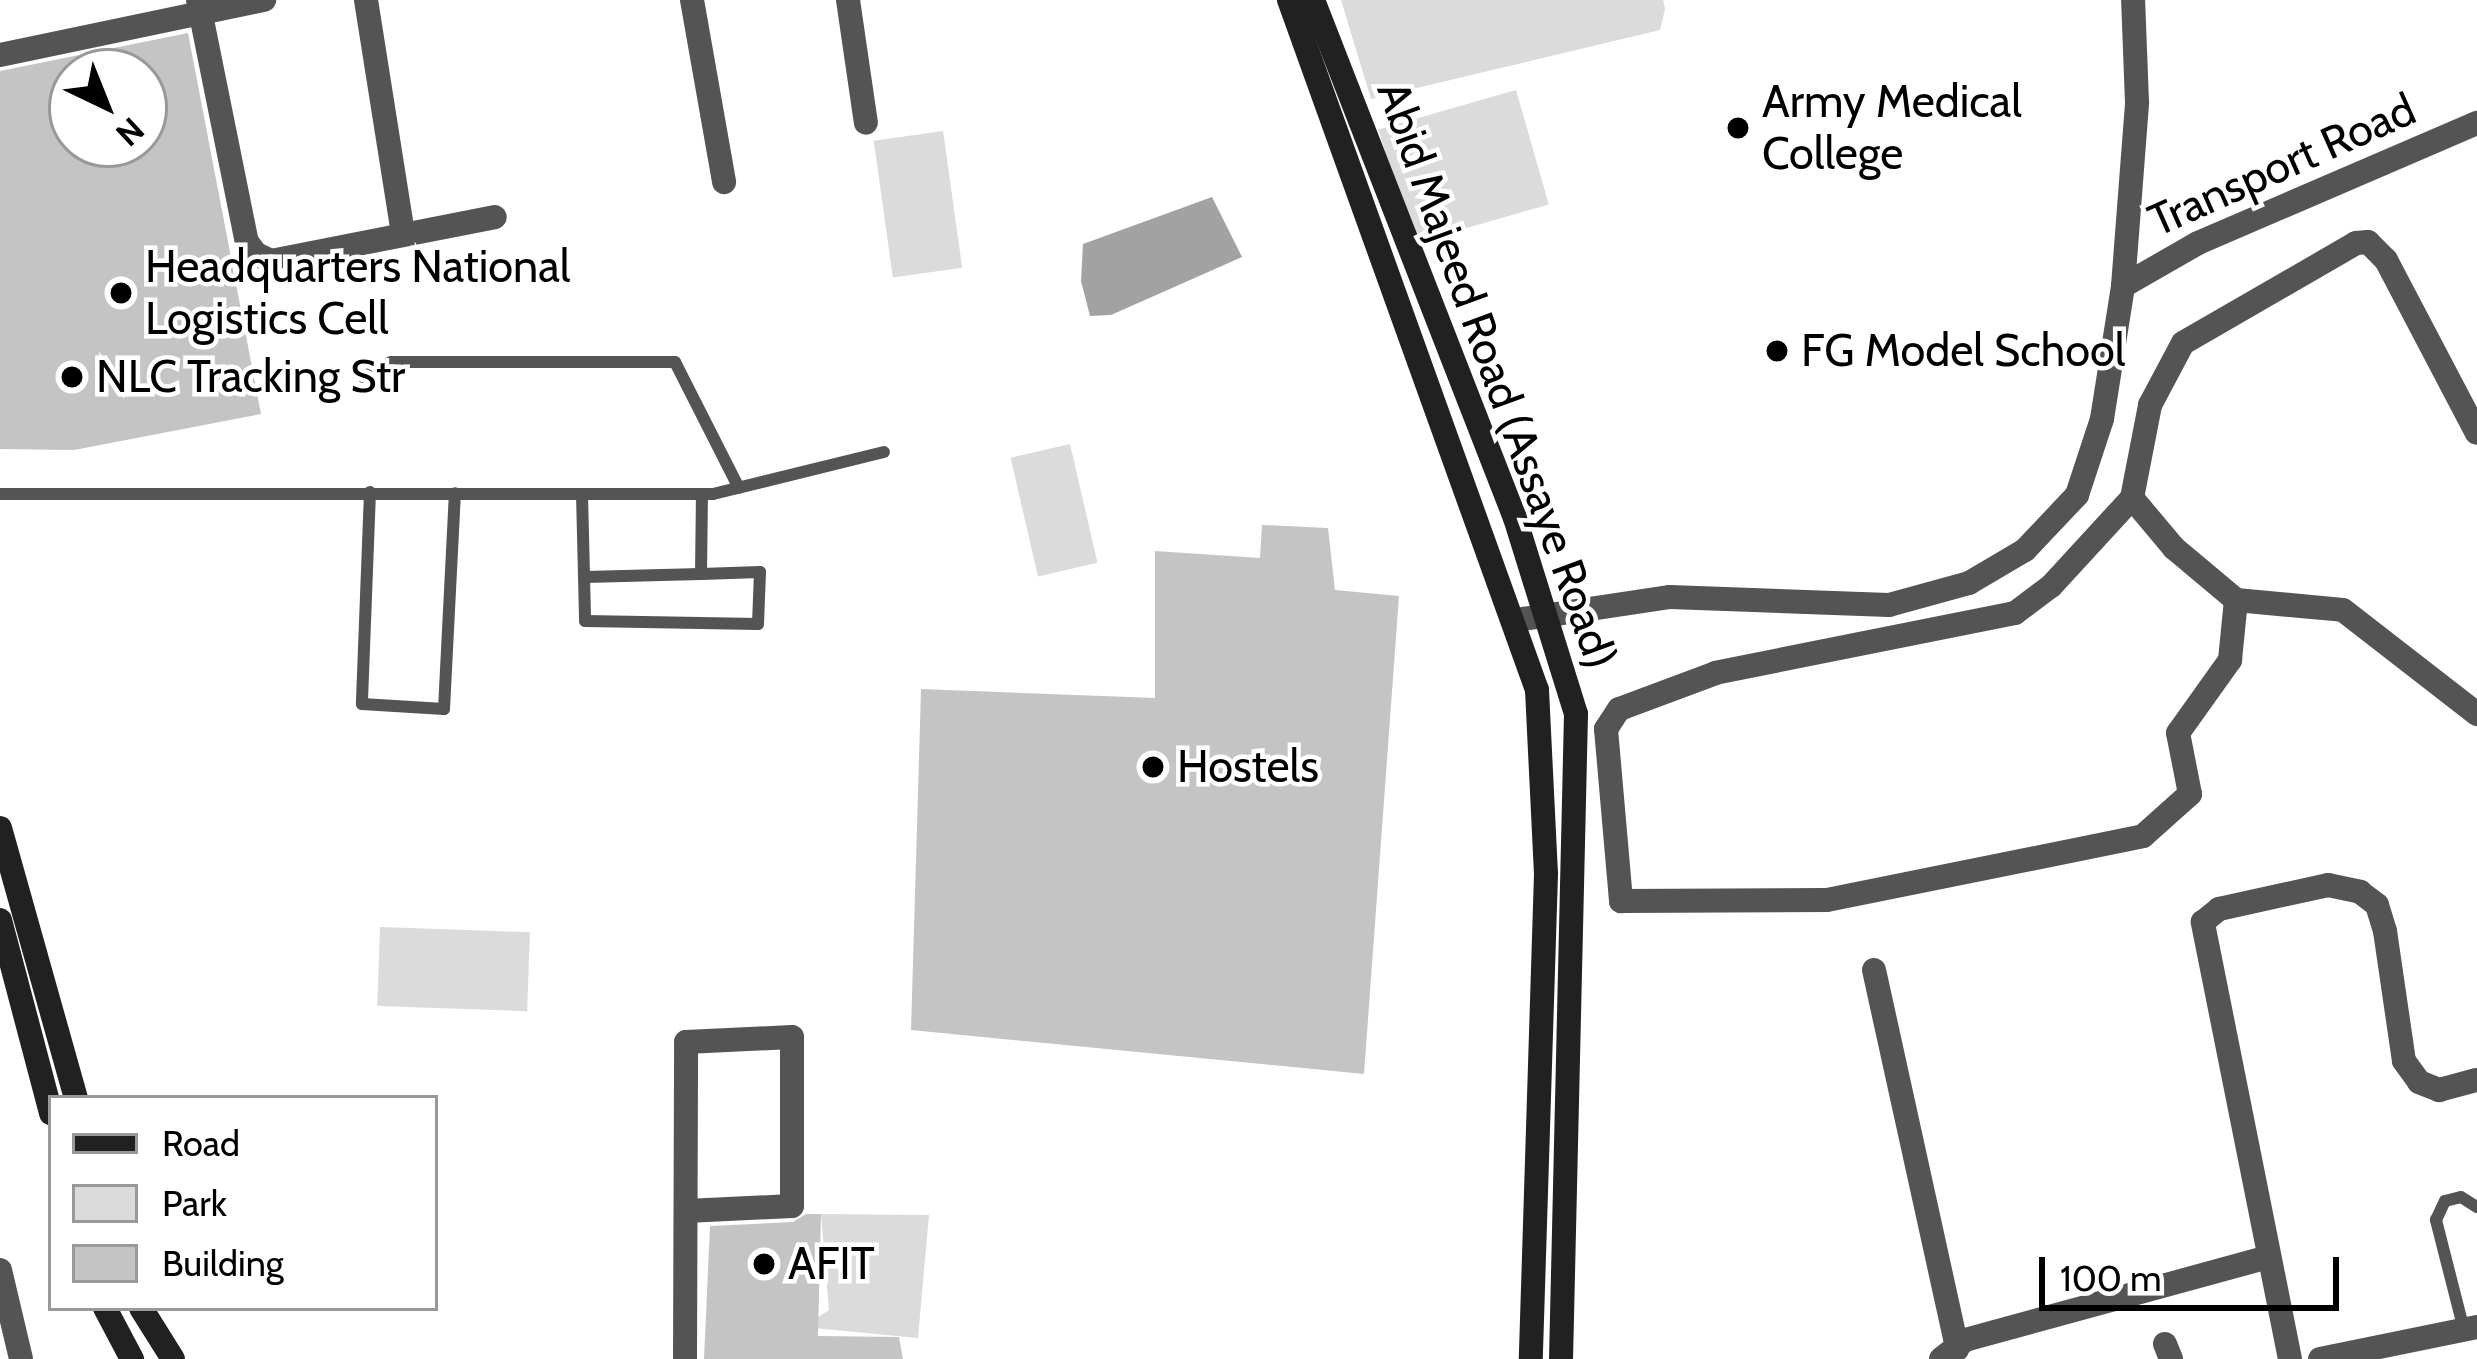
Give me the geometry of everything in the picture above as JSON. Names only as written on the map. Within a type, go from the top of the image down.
[{"type":"main road","name":"Abid Majeed Road (Assaye Road)","points":[[1289,0],[1516,620],[1537,690],[1546,780],[1531,1359]]},
{"type":"main road","name":"Abid Majeed Road (Assaye Road)","points":[[1313,0],[1549,615],[1576,714],[1561,1359]]},
{"type":"main road","points":[[0,828],[75,1095]]},
{"type":"main road","points":[[0,920],[48,1102]]},
{"type":"main road","points":[[107,1311],[132,1359]]},
{"type":"main road","points":[[145,1314],[172,1359]]},
{"type":"main road","points":[[145,1314],[187,1359]]},
{"type":"street","points":[[0,55],[199,6],[264,0]]},
{"type":"street","points":[[366,0],[403,233]]},
{"type":"street","points":[[692,0],[724,182]]},
{"type":"street","points":[[848,0],[866,123]]},
{"type":"street","points":[[1516,620],[1670,597],[1889,605],[1969,583],[2025,550],[2077,495],[2102,419],[2123,286],[2137,102],[2133,0]]},
{"type":"street","points":[[199,6],[247,242],[256,254],[272,261],[496,217]]},
{"type":"street","name":"Transport Road","points":[[2123,286],[2198,243],[2477,123]]},
{"type":"street","points":[[2236,599],[2230,661],[2178,733],[2190,794],[2144,836],[1827,900],[1621,901],[1606,729],[1619,710],[1716,673],[2014,613],[2051,586],[2132,498],[2150,405],[2183,343],[2356,243],[2368,242],[2386,260],[2477,433]]},
{"type":"street","points":[[2132,498],[2174,548],[2236,599],[2343,610],[2474,706]]},
{"type":"street","points":[[2290,1359],[2203,922],[2219,909],[2328,885],[2360,892],[2377,905],[2385,932],[2404,1061],[2419,1082],[2439,1090],[2477,1080]]},
{"type":"street","points":[[1874,970],[1949,1354]]},
{"type":"street","points":[[685,1359],[686,1042],[792,1037],[792,1206],[686,1210]]},
{"type":"street","points":[[1949,1354],[1965,1340],[2270,1257]]},
{"type":"street","points":[[0,1270],[14,1355]]},
{"type":"street","points":[[2320,1359],[2470,1329]]},
{"type":"lane","points":[[363,377],[392,362],[676,362],[739,488]]},
{"type":"lane","points":[[0,494],[702,494],[884,452]]},
{"type":"lane","points":[[370,492],[362,704],[444,709],[455,493]]},
{"type":"lane","points":[[582,494],[585,621],[758,624],[760,572],[585,577]]},
{"type":"lane","points":[[701,574],[702,494]]},
{"type":"lane","points":[[2470,1329],[2436,1220],[2445,1202],[2461,1197],[2477,1207]]},
{"type":"green space","points":[[1341,0],[1663,0],[1665,9],[1660,30],[1371,99]]},
{"type":"green space","points":[[1516,90],[1549,204],[1411,244],[1379,129]]},
{"type":"green space","points":[[943,131],[962,268],[893,277],[874,141]]},
{"type":"green space","points":[[1070,444],[1097,563],[1038,577],[1011,458]]},
{"type":"green space","points":[[380,927],[530,932],[527,1011],[377,1006]]},
{"type":"green space","points":[[821,1214],[929,1215],[918,1338],[803,1327],[829,1310]]},
{"type":"shaded area","points":[[1212,197],[1242,257],[1111,315],[1090,316],[1081,281],[1083,244]]},
{"type":"building","name":"Headquarters National Logistics Cell","points":[[188,33],[261,414],[74,450],[0,449],[0,71],[48,61],[48,168],[168,168],[168,48],[114,48]]},
{"type":"building","name":"Hostels","points":[[1262,525],[1328,528],[1335,590],[1399,596],[1364,1074],[911,1030],[921,689],[1155,698],[1155,551],[1260,558]]},
{"type":"building","points":[[806,1214],[821,1214],[818,1336],[899,1337],[903,1359],[704,1359],[710,1226],[793,1222]]},
{"type":"place","name":"Army Medical College","points":[[1738,128]]},
{"type":"place","name":"Headquarters National Logistics Cell","points":[[121,293]]},
{"type":"place","name":"FG Model School","points":[[1777,351]]},
{"type":"place","name":"NLC Tracking Str","points":[[72,377]]},
{"type":"place","name":"Hostels","points":[[1153,767]]},
{"type":"place","name":"AFIT","points":[[764,1264]]}]
